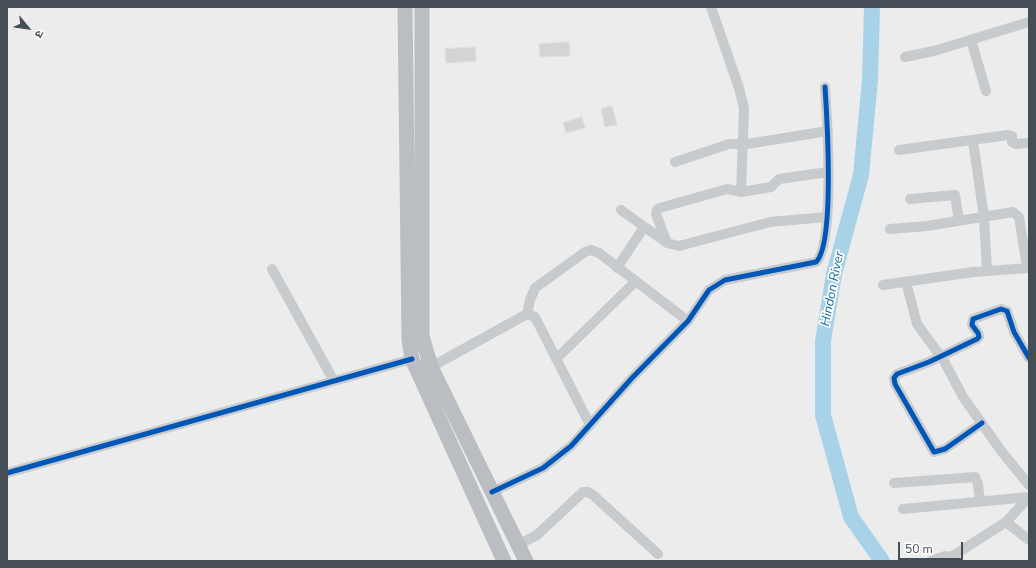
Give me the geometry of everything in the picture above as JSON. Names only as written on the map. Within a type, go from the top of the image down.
[{"type":"highway","points":[[405,7],[409,339],[412,360],[504,561]]},
{"type":"highway","points":[[422,7],[422,336],[431,367],[526,561]]},
{"type":"street","points":[[711,7],[744,108],[741,192]]},
{"type":"street","points":[[905,57],[934,51],[1029,22]]},
{"type":"street","points":[[971,40],[986,91]]},
{"type":"street","points":[[492,492],[529,476],[549,464],[571,446],[688,320],[709,290],[725,280],[816,262],[821,254],[826,217],[828,131],[826,87]]},
{"type":"street","points":[[675,162],[729,144],[742,144],[828,131]]},
{"type":"street","points":[[899,150],[1010,135],[1012,142],[1016,144],[1029,143]]},
{"type":"street","points":[[973,141],[984,217],[988,271]]},
{"type":"street","points":[[667,243],[656,214],[657,210],[727,189],[741,192],[773,186],[779,178],[828,172]]},
{"type":"street","points":[[910,199],[954,195],[959,221]]},
{"type":"street","points":[[621,210],[667,243],[679,246],[770,222],[826,217]]},
{"type":"street","points":[[883,285],[988,271],[1028,268],[1019,217],[1013,212],[959,221],[890,229]]},
{"type":"street","points":[[617,268],[644,227]]},
{"type":"street","points":[[431,367],[527,314],[530,300],[535,288],[585,252],[591,250],[595,251],[688,320]]},
{"type":"street","points":[[272,269],[334,381]]},
{"type":"street","points":[[556,359],[635,282]]},
{"type":"street","points":[[906,282],[917,324],[940,357],[964,397],[1002,452],[1029,485]]},
{"type":"street","points":[[982,423],[945,449],[938,452],[933,451],[895,384],[894,378],[897,374],[940,357],[979,337],[972,325],[973,319],[1001,308],[1006,311],[1014,332],[1029,358]]},
{"type":"street","points":[[527,314],[535,317],[590,425]]},
{"type":"street","points":[[7,473],[412,360]]},
{"type":"street","points":[[894,483],[975,477],[978,484],[980,502]]},
{"type":"street","points":[[518,545],[537,535],[582,492],[588,492],[658,554]]},
{"type":"street","points":[[902,509],[1029,497]]},
{"type":"street","points":[[932,561],[945,556],[951,559],[1006,522],[1029,497]]},
{"type":"street","points":[[1006,522],[1029,540]]},
{"type":"building","points":[[569,42],[570,56],[540,57],[539,44]]},
{"type":"building","points":[[475,47],[476,61],[446,63],[445,49]]},
{"type":"building","points":[[612,106],[617,125],[605,127],[601,109]]},
{"type":"building","points":[[582,117],[585,128],[566,133],[563,123]]},
{"type":"waterway","name":"Hindon River","points":[[872,7],[870,80],[861,175],[834,274],[823,341],[823,415],[851,517],[882,561]]},
{"type":"cycle path","points":[[492,492],[543,468],[571,446],[632,378],[688,321],[709,290],[725,280],[816,262],[822,251],[826,231],[828,207],[828,151],[825,87]]},
{"type":"cycle path","points":[[982,423],[945,449],[934,452],[895,384],[894,378],[897,374],[929,362],[977,339],[979,337],[972,325],[973,319],[1001,309],[1007,311],[1014,332],[1029,358]]},
{"type":"cycle path","points":[[7,473],[412,359]]}]
